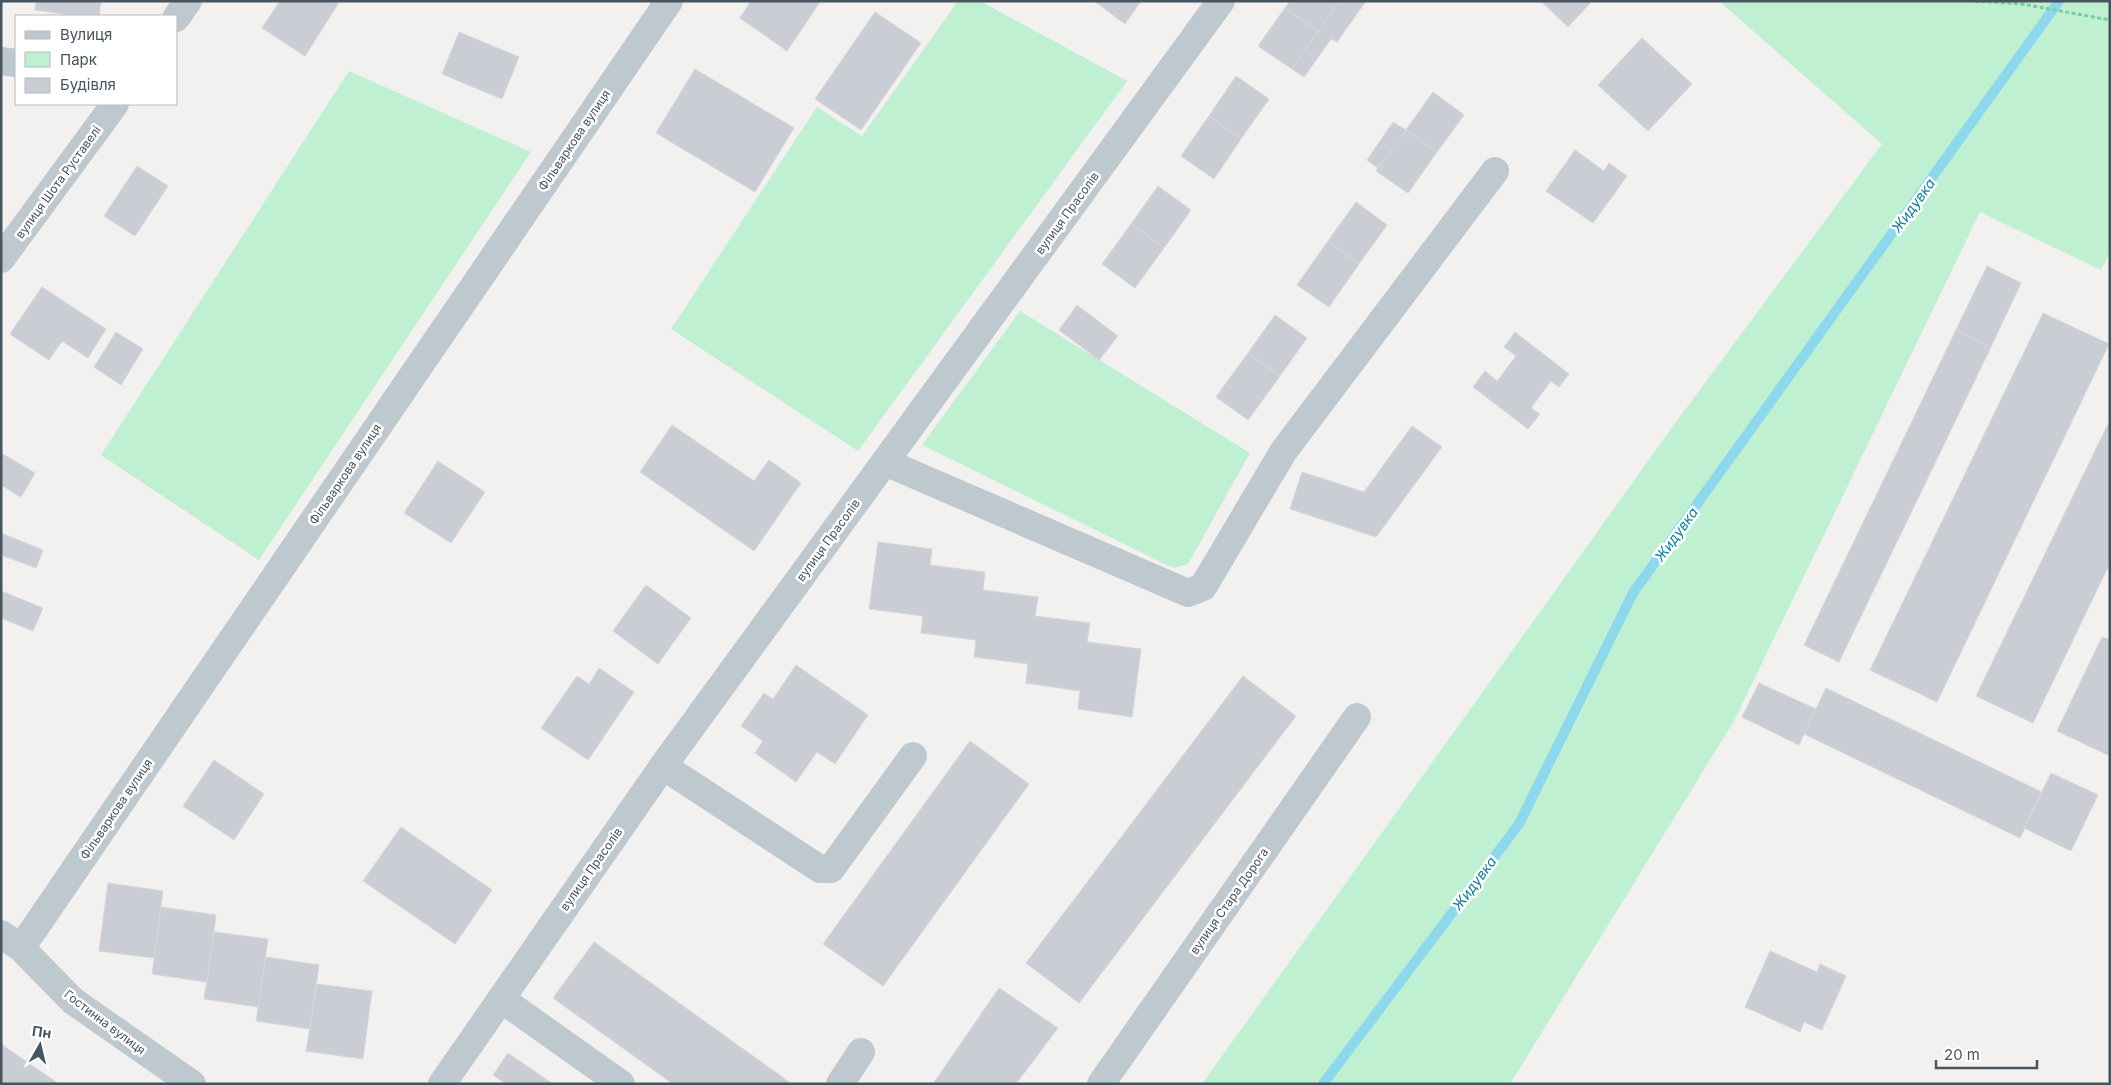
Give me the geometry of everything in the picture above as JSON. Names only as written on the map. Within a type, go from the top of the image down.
[{"type":"street","points":[[178,15],[188,1]]},
{"type":"street","name":"Фільваркова вулиця","points":[[11,941],[670,1]]},
{"type":"street","name":"вулиця Прасолів","points":[[442,1084],[663,766],[1221,1]]},
{"type":"street","points":[[1,61],[15,63]]},
{"type":"street","name":"вулиця Шота Руставелі","points":[[1,259],[114,105]]},
{"type":"street","points":[[885,462],[1188,593],[1203,587],[1283,452],[1495,172]]},
{"type":"street","name":"вулиця Стара Дорога","points":[[1101,1084],[1357,717]]},
{"type":"street","points":[[663,766],[820,869],[831,869],[913,756]]},
{"type":"street","name":"Гостинна вулиця","points":[[11,941],[73,1001],[192,1084]]},
{"type":"street","points":[[501,999],[621,1084]]},
{"type":"street","points":[[840,1084],[861,1052]]},
{"type":"path","points":[[1976,1],[2022,4],[2110,20]]},
{"type":"green space","points":[[958,1],[980,1],[1127,81],[858,451],[671,329],[817,107],[862,136]]},
{"type":"green space","points":[[1719,1],[2110,1],[2110,252],[2101,270],[1980,212],[1734,721],[1510,1084],[1202,1084],[1673,426],[1882,144]]},
{"type":"green space","points":[[349,71],[531,152],[259,560],[101,455]]},
{"type":"green space","points":[[1020,311],[1250,453],[1188,564],[1173,568],[922,445]]},
{"type":"building","points":[[36,1],[101,1],[99,15],[71,15],[35,10]]},
{"type":"building","points":[[280,1],[334,1],[338,4],[305,56],[262,28]]},
{"type":"building","points":[[751,1],[820,2],[787,51],[740,18]]},
{"type":"building","points":[[1094,1],[1141,1],[1125,24]]},
{"type":"building","points":[[1290,1],[1339,1],[1318,31],[1285,8]]},
{"type":"building","points":[[1339,1],[1366,1],[1337,42],[1331,39],[1304,77],[1292,69]]},
{"type":"building","points":[[1541,1],[1592,1],[1568,27]]},
{"type":"building","points":[[1285,8],[1318,31],[1292,69],[1258,46]]},
{"type":"building","points":[[875,12],[921,43],[861,130],[815,99]]},
{"type":"building","points":[[459,32],[519,57],[502,99],[442,74]]},
{"type":"building","points":[[1642,38],[1692,84],[1648,131],[1598,85]]},
{"type":"building","points":[[695,69],[794,128],[755,192],[656,133]]},
{"type":"building","points":[[1236,76],[1269,99],[1241,139],[1209,116]]},
{"type":"building","points":[[1433,92],[1464,115],[1437,152],[1406,130]]},
{"type":"building","points":[[1209,116],[1241,139],[1214,179],[1181,156]]},
{"type":"building","points":[[1393,122],[1406,130],[1378,168],[1367,160]]},
{"type":"building","points":[[1406,130],[1437,152],[1408,193],[1376,171]]},
{"type":"building","points":[[1575,150],[1604,171],[1609,163],[1627,176],[1593,223],[1546,191]]},
{"type":"building","points":[[137,166],[168,186],[135,236],[104,216]]},
{"type":"building","points":[[1158,186],[1191,210],[1164,248],[1131,224]]},
{"type":"building","points":[[1356,202],[1387,225],[1359,264],[1328,241]]},
{"type":"building","points":[[1131,224],[1164,248],[1135,288],[1102,264]]},
{"type":"building","points":[[1328,241],[1359,264],[1329,307],[1297,285]]},
{"type":"building","points":[[1987,266],[2021,283],[1991,347],[1956,330]]},
{"type":"building","points":[[42,287],[106,329],[88,358],[62,341],[49,360],[10,334]]},
{"type":"building","points":[[1077,305],[1118,336],[1099,360],[1059,330]]},
{"type":"building","points":[[2043,313],[2109,344],[1937,702],[1870,670]]},
{"type":"building","points":[[1275,315],[1307,338],[1280,376],[1248,353]]},
{"type":"building","points":[[1956,330],[1991,347],[1839,662],[1804,645]]},
{"type":"building","points":[[116,332],[143,349],[121,385],[94,367]]},
{"type":"building","points":[[1515,332],[1569,374],[1559,387],[1551,381],[1531,408],[1540,414],[1528,429],[1473,387],[1485,371],[1497,381],[1516,356],[1504,347]]},
{"type":"building","points":[[1248,353],[1280,376],[1248,420],[1216,397]]},
{"type":"building","points":[[2110,420],[2110,563],[2033,723],[1976,696]]},
{"type":"building","points":[[672,425],[754,481],[769,460],[801,483],[754,551],[640,472]]},
{"type":"building","points":[[1412,426],[1442,447],[1376,537],[1290,509],[1302,472],[1364,492]]},
{"type":"building","points":[[1,453],[35,473],[21,497],[1,485]]},
{"type":"building","points":[[438,461],[485,492],[451,543],[404,513]]},
{"type":"building","points":[[1,533],[43,550],[36,568],[1,555]]},
{"type":"building","points":[[878,542],[932,549],[930,565],[985,572],[983,590],[1038,597],[1035,616],[1090,623],[1087,642],[1141,649],[1132,717],[1078,709],[1080,691],[1026,683],[1028,664],[974,657],[976,640],[921,633],[923,616],[869,609]]},
{"type":"building","points":[[646,585],[691,618],[658,664],[613,631]]},
{"type":"building","points":[[1,591],[43,608],[33,631],[1,618]]},
{"type":"building","points":[[2102,637],[2110,640],[2110,756],[2057,731]]},
{"type":"building","points":[[796,665],[868,715],[835,764],[817,752],[796,782],[755,753],[763,741],[741,726],[764,693],[773,699]]},
{"type":"building","points":[[599,668],[634,692],[588,760],[541,728],[577,676],[589,684]]},
{"type":"building","points":[[1243,676],[1296,716],[1079,1003],[1026,963]]},
{"type":"building","points":[[1759,683],[1816,709],[1799,745],[1742,717]]},
{"type":"building","points":[[1826,688],[2042,792],[2020,838],[1804,734]]},
{"type":"building","points":[[970,741],[1029,784],[883,986],[823,944]]},
{"type":"building","points":[[214,760],[264,794],[234,840],[183,806]]},
{"type":"building","points":[[2051,773],[2098,795],[2071,851],[2024,828]]},
{"type":"building","points":[[401,827],[492,890],[455,944],[363,881]]},
{"type":"building","points":[[108,883],[163,891],[154,958],[99,951]]},
{"type":"building","points":[[161,907],[216,915],[207,982],[152,974]]},
{"type":"building","points":[[214,932],[268,939],[258,1007],[204,999]]},
{"type":"building","points":[[594,942],[792,1084],[673,1084],[553,998]]},
{"type":"building","points":[[1770,951],[1817,972],[1820,964],[1846,976],[1822,1030],[1804,1022],[1800,1032],[1745,1007]]},
{"type":"building","points":[[266,957],[319,965],[310,1029],[256,1021]]},
{"type":"building","points":[[317,984],[372,991],[363,1059],[306,1051]]},
{"type":"building","points":[[999,988],[1058,1028],[1016,1084],[933,1084]]},
{"type":"building","points":[[1,1044],[59,1084],[1,1084]]},
{"type":"building","points":[[508,1053],[553,1084],[506,1084],[493,1075]]},
{"type":"waterway","name":"Жидувка","points":[[1323,1084],[1519,824],[1633,593],[2059,1]]}]
